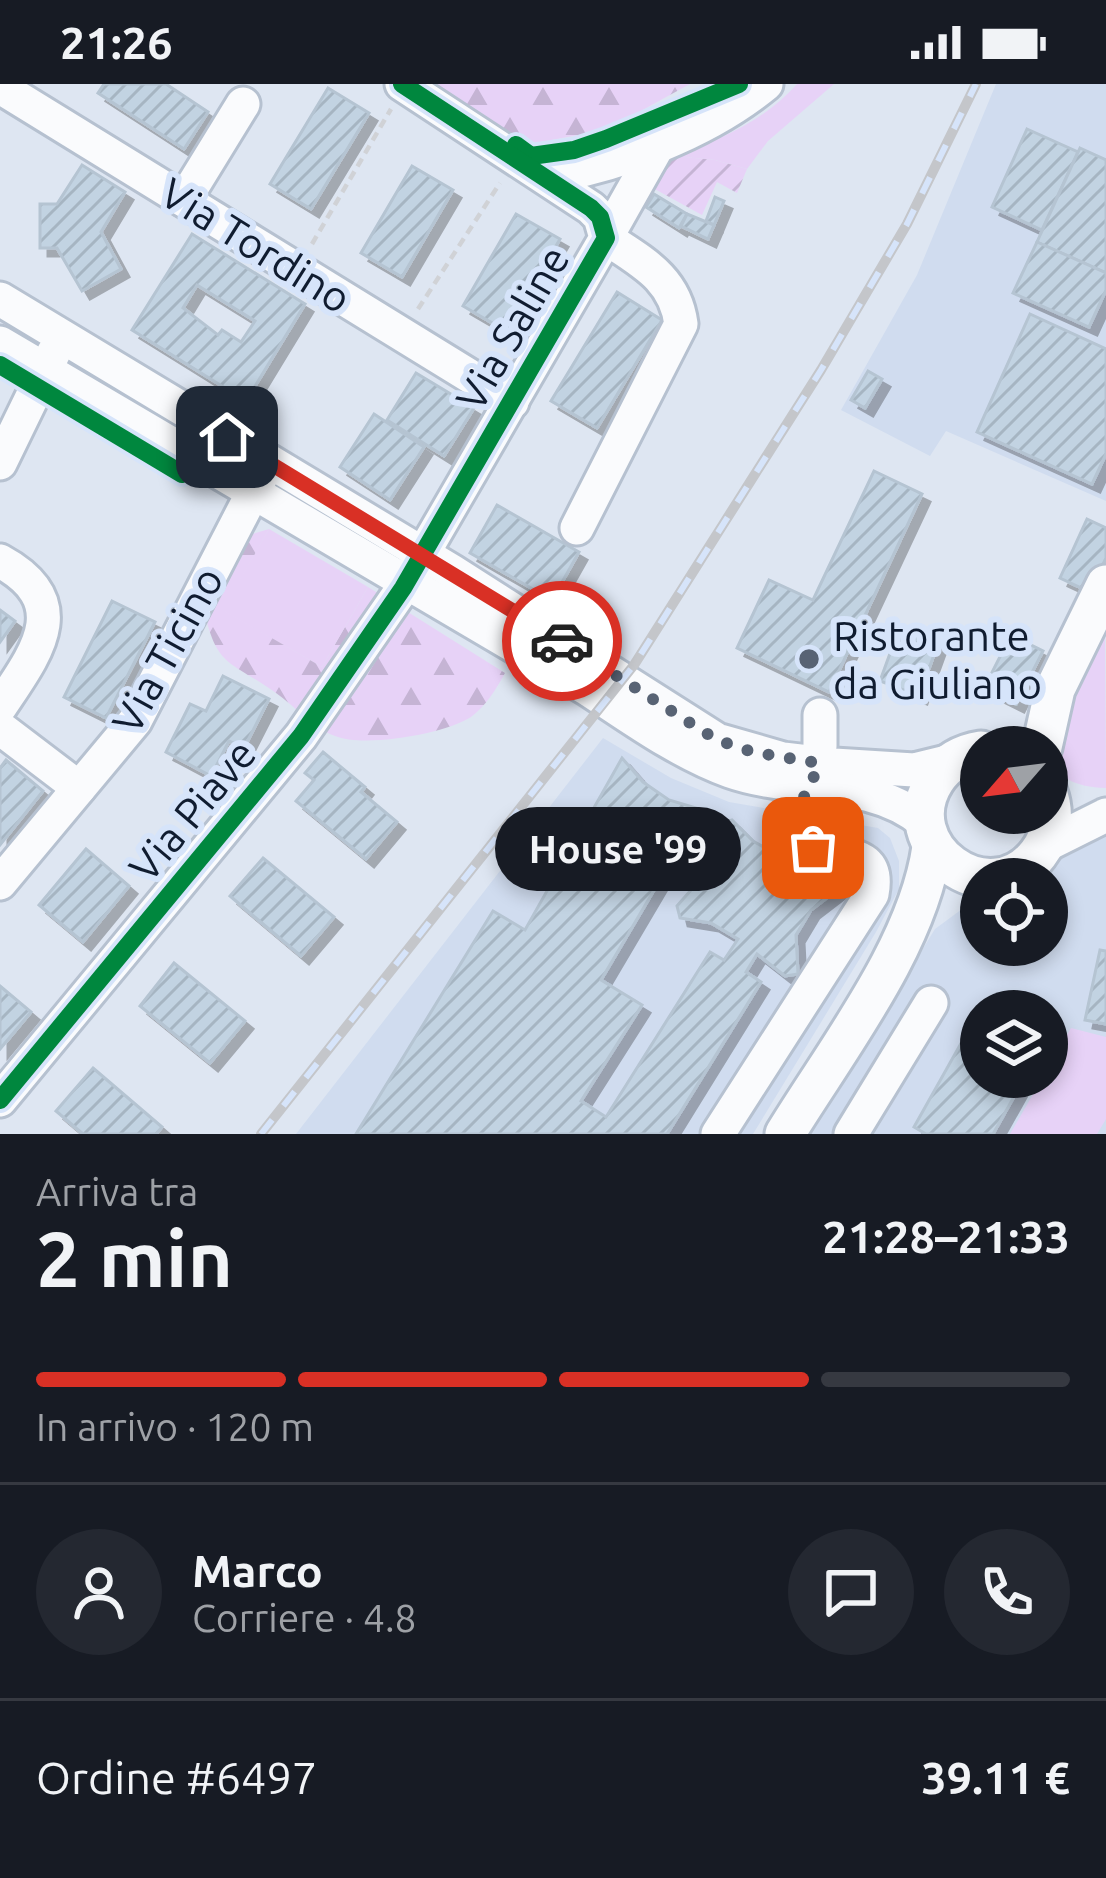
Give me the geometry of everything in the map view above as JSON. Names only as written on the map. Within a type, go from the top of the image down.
[{"type":"main road","points":[[1021,726],[1055,689],[1106,585]]},
{"type":"main road","points":[[1047,726],[1055,689]]},
{"type":"main road","points":[[793,1120],[901,944],[928,881],[931,786],[960,765]]},
{"type":"main road","points":[[1032,858],[1044,846],[1047,834]]},
{"type":"main road","points":[[928,835],[943,860],[960,871]]},
{"type":"main road","points":[[901,944],[944,904],[960,896]]},
{"type":"street","points":[[547,178],[610,165],[659,144],[726,112],[766,84]]},
{"type":"street","name":"Via Saline","points":[[403,85],[591,208],[606,238],[414,568]]},
{"type":"street","name":"Via Tordino","points":[[0,87],[512,402]]},
{"type":"street","points":[[184,200],[242,104]]},
{"type":"street","points":[[577,528],[681,324],[672,288],[651,267],[606,238],[659,144]]},
{"type":"street","points":[[0,299],[269,461],[414,568]]},
{"type":"street","points":[[0,464],[62,336]]},
{"type":"street","points":[[0,343],[252,492],[414,568],[717,740],[753,752],[808,789],[862,790],[889,798],[928,835]]},
{"type":"street","name":"Via Ticino","points":[[0,883],[135,721],[269,461]]},
{"type":"street","points":[[0,561],[20,572],[34,588],[44,628],[39,648],[0,707]]},
{"type":"street","name":"Via Piave","points":[[0,1100],[301,736],[414,568]]},
{"type":"street","points":[[718,1134],[867,906],[874,881],[866,861],[813,848],[808,789],[820,715]]},
{"type":"street","points":[[0,728],[79,788]]},
{"type":"street","points":[[808,789],[960,757]]},
{"type":"street","points":[[1068,805],[1106,815]]},
{"type":"street","points":[[1044,846],[1106,815]]},
{"type":"street","points":[[807,997],[852,1024]]},
{"type":"street","points":[[793,1120],[850,1134],[931,1003]]},
{"type":"path","points":[[297,270],[403,85]]},
{"type":"path","points":[[401,334],[516,158]]},
{"type":"shaded area","points":[[996,84],[1106,84],[1106,501],[946,431],[930,456],[841,410],[917,275]]},
{"type":"shaded area","points":[[603,738],[671,778],[729,802],[878,828],[890,838],[899,861],[899,889],[753,1134],[296,1134]]},
{"type":"shaded area","points":[[1106,831],[1106,1134],[809,1134],[935,929],[960,911],[960,966],[1068,966],[1068,858],[1049,858],[1070,836]]},
{"type":"green space","points":[[430,84],[690,84],[606,130],[524,145]]},
{"type":"green space","points":[[797,84],[834,84],[768,141],[747,169],[674,156],[740,128]]},
{"type":"green space","points":[[674,156],[747,169],[737,193],[717,182],[702,215],[651,187]]},
{"type":"green space","points":[[269,529],[368,587],[322,667],[222,610]]},
{"type":"green space","points":[[269,529],[223,610],[322,667],[368,587],[505,673],[486,703],[471,717],[443,729],[384,740],[348,739],[318,727],[226,660],[213,641],[203,605],[246,536]]},
{"type":"green space","points":[[1105,632],[1106,788],[1068,777],[1068,726],[1056,726]]},
{"type":"green space","points":[[1071,1028],[1106,1037],[1106,1119],[1097,1134],[1010,1134],[1031,1098],[1068,1098]]},
{"type":"building","points":[[104,84],[166,84],[208,112],[184,149],[98,93]]},
{"type":"building","points":[[328,88],[369,113],[311,209],[270,184]]},
{"type":"building","points":[[1027,129],[1078,152],[1042,230],[992,207]]},
{"type":"building","points":[[1080,148],[1106,160],[1106,273],[1037,242]]},
{"type":"building","points":[[82,165],[125,192],[101,232],[121,269],[82,291],[57,248],[40,248],[40,204],[57,204]]},
{"type":"building","points":[[412,166],[453,190],[402,277],[361,253]]},
{"type":"building","points":[[654,194],[687,214],[679,228],[646,207]]},
{"type":"building","points":[[715,197],[724,201],[714,225],[706,221]]},
{"type":"building","points":[[516,214],[560,239],[506,331],[463,306]]},
{"type":"building","points":[[687,214],[714,225],[708,239],[681,226]]},
{"type":"building","points":[[192,234],[305,304],[246,401],[132,330]],"holes":[[[197,285],[255,321],[241,342],[222,330],[218,335],[183,308]]]},
{"type":"building","points":[[1037,242],[1106,273],[1106,290],[1089,327],[1013,293]]},
{"type":"building","points":[[617,292],[662,320],[597,428],[551,401]]},
{"type":"building","points":[[1030,314],[1106,349],[1106,454],[1092,484],[977,432]]},
{"type":"building","points":[[868,371],[882,379],[865,408],[851,400]]},
{"type":"building","points":[[416,373],[474,408],[444,456],[387,420]]},
{"type":"building","points":[[374,414],[424,447],[390,500],[340,467]]},
{"type":"building","points":[[874,471],[922,494],[829,692],[737,648],[769,580],[813,600]]},
{"type":"building","points":[[497,505],[579,552],[552,600],[470,553]]},
{"type":"building","points":[[1087,519],[1106,528],[1106,558],[1090,592],[1060,578]]},
{"type":"building","points":[[112,601],[155,622],[106,718],[64,697]]},
{"type":"building","points":[[0,610],[15,621],[0,642]]},
{"type":"building","points":[[900,626],[939,641],[919,696],[880,681]]},
{"type":"building","points":[[1011,635],[1043,651],[1016,704],[984,688]]},
{"type":"building","points":[[223,676],[269,699],[244,748],[229,741],[211,776],[166,752],[190,704],[206,711]]},
{"type":"building","points":[[323,752],[397,822],[366,859],[296,801],[314,780],[305,773]]},
{"type":"building","points":[[622,758],[643,782],[669,800],[699,809],[681,841],[708,860],[719,824],[732,820],[753,841],[800,868],[841,871],[845,884],[811,910],[796,935],[798,974],[785,976],[757,954],[746,972],[761,982],[667,1134],[356,1134],[493,911],[525,930]],"holes":[[[670,863],[699,881],[677,906],[680,918],[711,923],[738,939],[724,960],[710,952],[606,1117],[581,1101],[642,1005],[601,980]]]},
{"type":"building","points":[[6,760],[43,791],[0,845],[0,768]]},
{"type":"building","points":[[86,849],[129,886],[83,942],[39,905]]},
{"type":"building","points":[[263,858],[334,917],[301,956],[230,896]]},
{"type":"building","points":[[1100,950],[1106,951],[1106,1024],[1085,1020]]},
{"type":"building","points":[[174,963],[245,1021],[210,1063],[140,1006]]},
{"type":"building","points":[[0,986],[31,1012],[0,1049]]},
{"type":"building","points":[[960,1045],[960,1098],[1013,1098],[993,1134],[926,1134],[914,1127]]},
{"type":"building","points":[[93,1068],[162,1127],[156,1134],[83,1134],[56,1111]]},
{"type":"railway","points":[[261,1134],[634,665],[821,370],[907,224],[976,84]]},
{"type":"cycle path","points":[[0,1100],[301,736],[403,588],[606,238],[600,217],[591,208],[402,84]]},
{"type":"cycle path","points":[[516,145],[531,156],[574,150],[739,84]]},
{"type":"cycle path","points":[[0,365],[182,474],[203,440],[220,450],[227,437]]},
{"type":"way so far","points":[[562,641],[717,740],[783,759],[818,763],[812,788],[795,815],[813,848]]},
{"type":"place","name":"Ristorante da Giuliano","points":[[809,659]]},
{"type":"place","name":"House '99","points":[[813,848]]},
{"type":"route","points":[[227,437],[562,641]]}]
